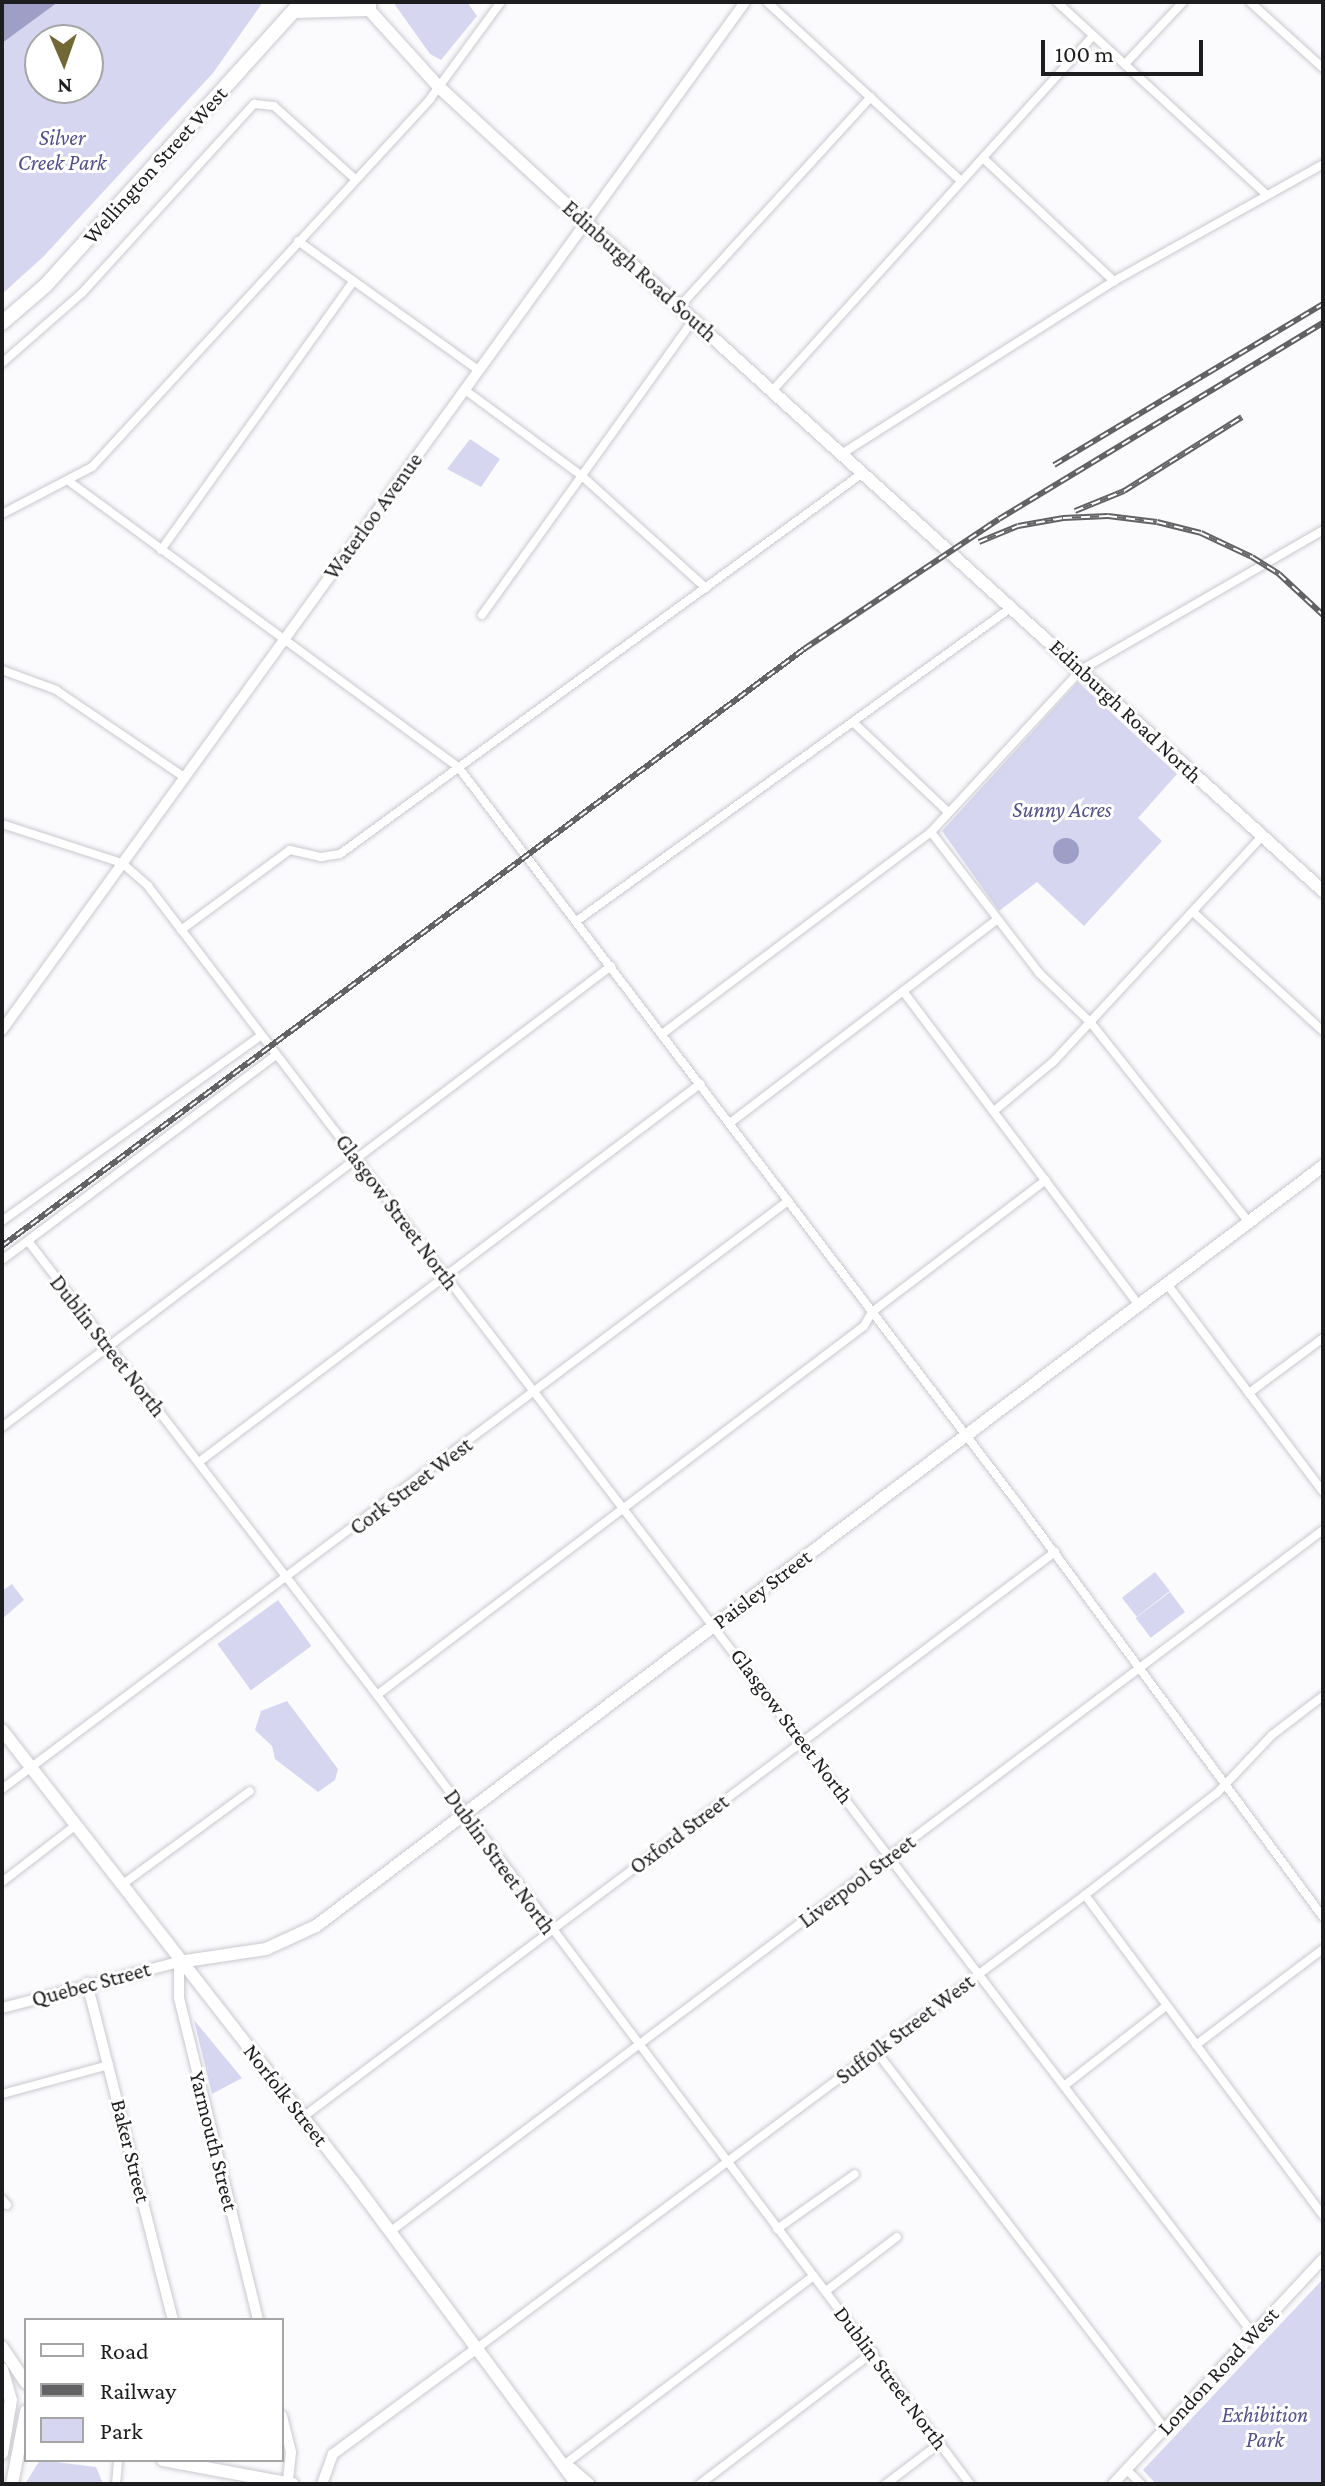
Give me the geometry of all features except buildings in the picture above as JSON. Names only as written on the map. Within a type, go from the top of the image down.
[{"type":"main road","name":"Edinburgh Road South","points":[[367,4],[439,87],[928,531]]},
{"type":"main road","points":[[297,5],[367,4]]},
{"type":"main road","name":"Wellington Street West","points":[[2,323],[46,285],[297,5]]},
{"type":"main road","name":"Edinburgh Road North","points":[[928,531],[1322,887]]},
{"type":"main road","name":"Paisley Street","points":[[179,1962],[266,1949],[294,1939],[1323,1166]]},
{"type":"main road","name":"Norfolk Street","points":[[2,1730],[123,1884],[179,1962],[391,2231],[577,2484]]},
{"type":"main road","points":[[2,2347],[24,2380]]},
{"type":"main road","points":[[2,2369],[11,2400],[5,2420],[2,2453]]},
{"type":"main road","points":[[3,2436],[23,2440],[12,2484]]},
{"type":"main road","points":[[184,2462],[206,2464],[290,2484]]},
{"type":"main road","name":"Norfolk Street","points":[[565,2464],[588,2484]]},
{"type":"street","points":[[2,514],[70,482],[112,446],[439,87],[501,2]]},
{"type":"street","name":"Waterloo Avenue","points":[[2,1030],[745,2]]},
{"type":"street","points":[[767,2],[961,181]]},
{"type":"street","points":[[1057,2],[1267,195]]},
{"type":"street","points":[[1125,64],[1183,2]]},
{"type":"street","points":[[1250,2],[1323,68]]},
{"type":"street","points":[[773,390],[1093,36]]},
{"type":"street","points":[[680,306],[871,97]]},
{"type":"street","points":[[2,363],[82,293],[254,104],[274,106],[354,178]]},
{"type":"street","points":[[983,158],[1114,281]]},
{"type":"street","points":[[843,453],[1114,281],[1323,164]]},
{"type":"street","points":[[298,241],[478,370]]},
{"type":"street","points":[[161,550],[353,282]]},
{"type":"street","points":[[482,615],[694,319]]},
{"type":"street","points":[[465,390],[582,476],[706,588]]},
{"type":"street","points":[[181,930],[283,853],[298,849],[321,857],[340,854],[864,472]]},
{"type":"street","points":[[70,482],[459,768],[578,920],[1055,1552],[1323,1917]]},
{"type":"street","points":[[662,1034],[931,832],[1081,670],[1323,530]]},
{"type":"street","points":[[578,920],[1012,607]]},
{"type":"street","points":[[2,670],[56,690],[184,777]]},
{"type":"street","points":[[854,723],[948,812]]},
{"type":"street","points":[[2,824],[122,863]]},
{"type":"street","points":[[931,832],[1038,972],[1091,1023],[1249,1222]]},
{"type":"street","points":[[994,1111],[1091,1023],[1262,836]]},
{"type":"street","name":"Glasgow Street North","points":[[122,863],[181,930],[259,1037],[357,1159],[714,1624],[1253,2334]]},
{"type":"street","points":[[1193,912],[1323,1031]]},
{"type":"street","points":[[730,1123],[996,920]]},
{"type":"street","points":[[2,1427],[611,966]]},
{"type":"street","points":[[903,991],[1139,1305]]},
{"type":"street","points":[[4,1217],[259,1037]]},
{"type":"street","points":[[2,1260],[276,1055]]},
{"type":"street","points":[[199,1462],[700,1084]]},
{"type":"street","points":[[377,1695],[864,1326],[872,1312],[1046,1180]]},
{"type":"street","name":"Cork Street West","points":[[2,1789],[287,1579],[788,1201]]},
{"type":"street","name":"Dublin Street North","points":[[28,1241],[377,1695],[550,1930],[729,2162],[970,2484]]},
{"type":"street","points":[[1167,1284],[1323,1492]]},
{"type":"street","points":[[1249,1393],[1323,1338]]},
{"type":"street","name":"Liverpool Street","points":[[391,2231],[1323,1530]]},
{"type":"street","name":"Oxford Street","points":[[303,2117],[1055,1552]]},
{"type":"street","name":"Suffolk Street West","points":[[476,2349],[1085,1895],[1225,1782],[1272,1735],[1323,1696]]},
{"type":"street","points":[[123,1884],[250,1791]]},
{"type":"street","points":[[2,1882],[76,1825]]},
{"type":"street","points":[[1085,1895],[1323,2216]]},
{"type":"street","points":[[1196,2045],[1323,1949]]},
{"type":"street","name":"Quebec Street","points":[[2,2008],[87,1983],[179,1962]]},
{"type":"street","name":"Yarmouth Street","points":[[179,1962],[179,1998],[258,2318]]},
{"type":"street","name":"Baker Street","points":[[87,1983],[172,2318]]},
{"type":"street","points":[[1064,2086],[1166,2006]]},
{"type":"street","points":[[876,2051],[1164,2428]]},
{"type":"street","points":[[2,2094],[109,2065]]},
{"type":"street","points":[[777,2229],[855,2174]]},
{"type":"street","points":[[826,2291],[897,2237]]},
{"type":"street","name":"London Road West","points":[[1113,2484],[1323,2259]]},
{"type":"street","points":[[565,2464],[814,2276]]},
{"type":"street","points":[[322,2484],[333,2454],[476,2349]]},
{"type":"street","points":[[700,2484],[873,2352]]},
{"type":"street","points":[[284,2424],[292,2458],[290,2484]]},
{"type":"street","points":[[886,2484],[940,2443]]},
{"type":"street","points":[[116,2484],[118,2462]]},
{"type":"street","points":[[1127,2470],[1141,2484]]},
{"type":"green space","name":"Silver Creek Park","points":[[2,2],[263,2],[213,73],[43,257],[2,294]]},
{"type":"green space","points":[[393,2],[467,2],[477,16],[441,60],[430,54]]},
{"type":"green space","points":[[470,439],[500,459],[481,487],[447,469]]},
{"type":"green space","name":"Sunny Acres","points":[[1078,682],[1177,774],[1138,818],[1162,841],[1084,926],[1037,882],[999,911],[942,831]]},
{"type":"green space","points":[[1155,1572],[1170,1591],[1137,1617],[1122,1598]]},
{"type":"green space","points":[[12,1584],[24,1600],[2,1619],[2,1591]]},
{"type":"green space","points":[[1170,1592],[1185,1612],[1151,1638],[1136,1618]]},
{"type":"green space","points":[[278,1600],[312,1646],[251,1690],[217,1644]]},
{"type":"green space","points":[[287,1701],[338,1769],[335,1780],[318,1792],[275,1759],[272,1746],[255,1730],[261,1711]]},
{"type":"green space","points":[[194,2020],[242,2078],[212,2094]]},
{"type":"green space","name":"Exhibition Park","points":[[1323,2279],[1323,2484],[1156,2484],[1143,2470]]},
{"type":"green space","points":[[39,2462],[56,2462],[96,2467],[103,2484],[25,2484]]},
{"type":"shaded area","points":[[2,2],[58,2],[24,24],[2,43]]},
{"type":"shaded area","points":[[1066,838],[1075,842],[1079,851],[1075,860],[1066,864],[1057,860],[1053,851],[1057,842]]},
{"type":"railway","points":[[1054,465],[1323,304]]},
{"type":"railway","points":[[2,1246],[804,649],[999,519],[1323,323]]},
{"type":"railway","points":[[1075,511],[1124,491],[1242,417]]},
{"type":"railway","points":[[979,542],[1018,526],[1063,518],[1108,516],[1157,522],[1201,533],[1252,557],[1279,574],[1323,615]]}]
